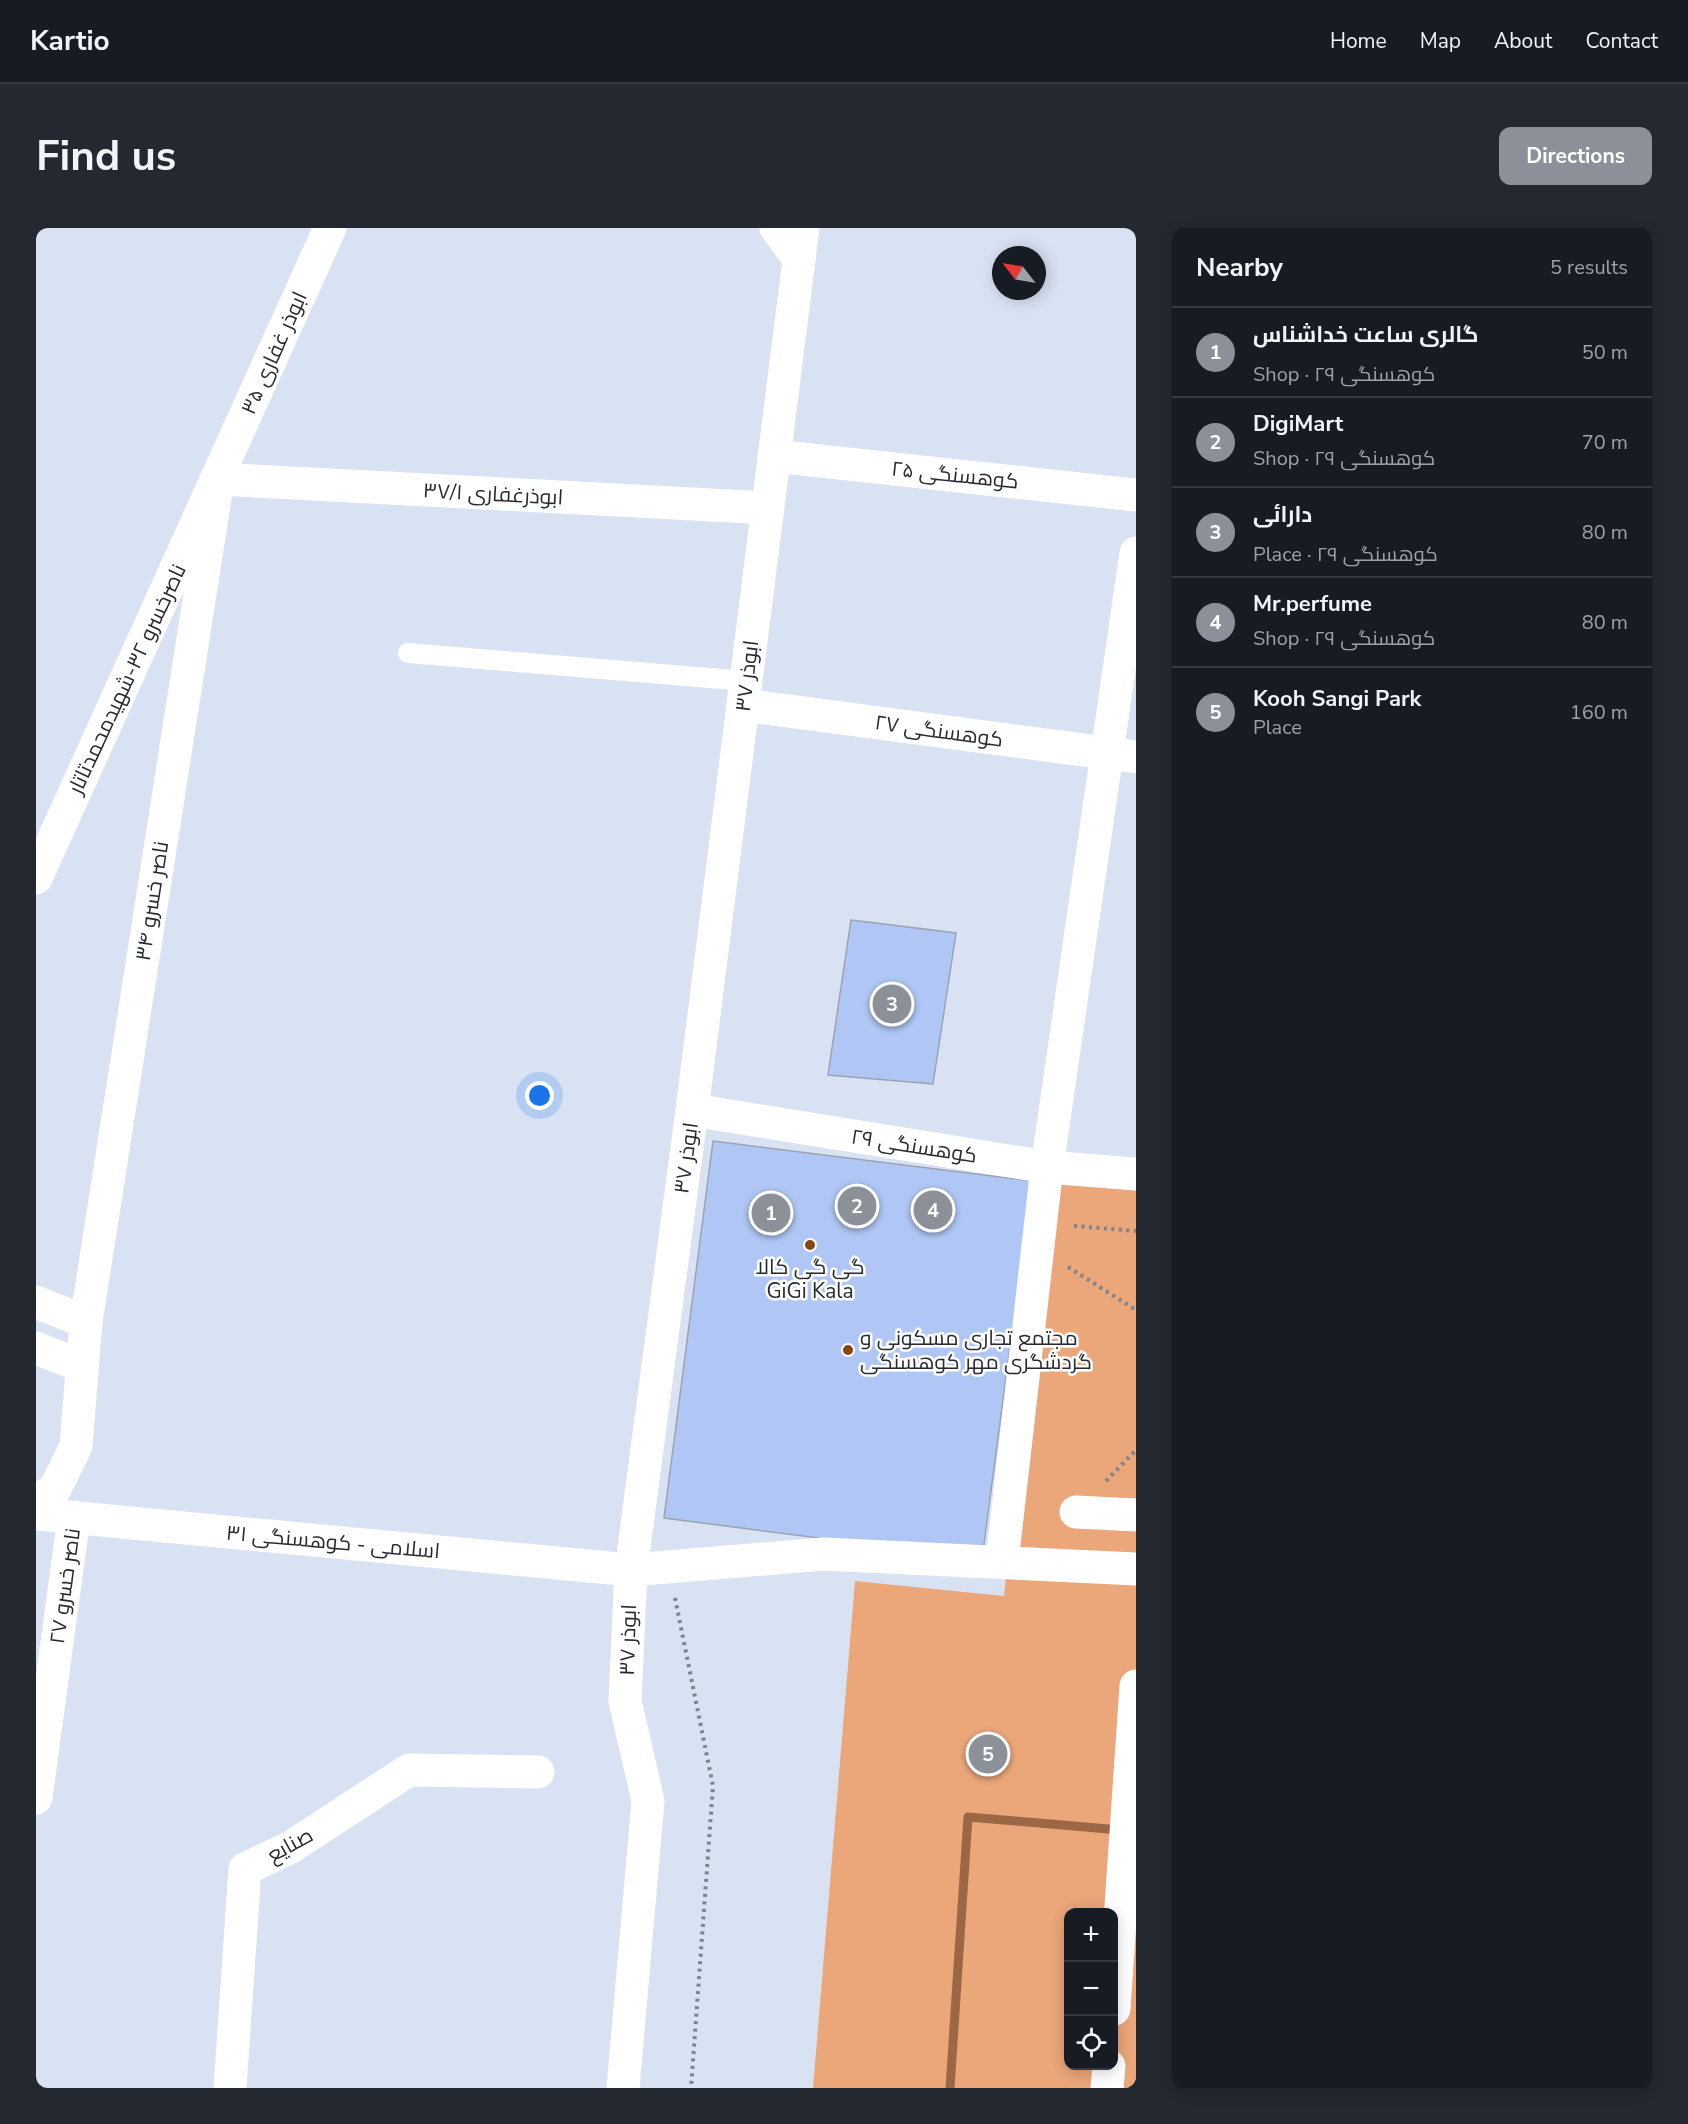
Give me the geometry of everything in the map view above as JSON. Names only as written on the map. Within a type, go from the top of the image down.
[{"type":"street","name":"ابوذر غفاری ۳۵","points":[[218,479],[330,228]]},
{"type":"street","points":[[776,228],[801,243]]},
{"type":"street","name":"ابوذر ۳۷","points":[[623,2088],[648,1801],[625,1701],[631,1570],[692,1110],[801,243]]},
{"type":"street","name":"کوهسنگی ۲۵","points":[[774,456],[1136,495]]},
{"type":"street","name":"ابوذرغفاری ۳۷/۱","points":[[218,479],[768,508]]},
{"type":"street","name":"ناصرخسرو ۳۲-شهیدمحمدتاتار","points":[[36,878],[218,479]]},
{"type":"street","name":"ناصر خسرو ۳۴","points":[[36,1502],[55,1489],[76,1446],[86,1322],[218,479]]},
{"type":"street","points":[[1002,1563],[1047,1167],[1122,755],[1136,553]]},
{"type":"street","name":"کوهسنگی ۲۷","points":[[745,693],[1122,755]]},
{"type":"street","name":"کوهسنگی ۲۹","points":[[692,1110],[1047,1167],[1136,1174]]},
{"type":"street","points":[[36,1302],[86,1322]]},
{"type":"street","points":[[36,1348],[81,1366]]},
{"type":"street","points":[[1076,1512],[1136,1515]]},
{"type":"street","name":"اسلامی - کوهسنگی ۳۱","points":[[36,1514],[631,1570],[823,1554],[1136,1569]]},
{"type":"street","name":"ناصر خسرو ۲۷","points":[[36,1798],[74,1517]]},
{"type":"street","points":[[1116,1962],[1136,1686]]},
{"type":"street","name":"صنایع","points":[[230,2088],[245,1869],[291,1847],[409,1770],[538,1772]]},
{"type":"street","points":[[1107,2088],[1109,2070]]},
{"type":"lane","points":[[408,653],[745,693]]},
{"type":"path","points":[[1040,1235],[1136,1231]]},
{"type":"path","points":[[1040,1235],[1136,1310]]},
{"type":"path","points":[[674,1595],[713,1786],[691,2088]]},
{"type":"shaded area","points":[[1047,1167],[1136,1179],[1136,2088],[813,2088],[855,1581],[1004,1596]]},
{"type":"building","points":[[851,920],[956,933],[933,1084],[828,1075]]},
{"type":"building","name":"مجتمع تجاری مسکونی و گردشگری مهر کوهسنگی","points":[[713,1141],[1032,1181],[982,1559],[664,1518]]},
{"type":"waterway","points":[[950,2088],[968,1817],[1120,1830]]},
{"type":"place","name":"دارائی","points":[[892,1004]]},
{"type":"place","name":"DigiMart","points":[[857,1206]]},
{"type":"place","name":"Mr.perfume","points":[[933,1210]]},
{"type":"place","name":"گالری ساعت خداشناس","points":[[771,1213]]},
{"type":"place","name":"گی گی کالا GiGi Kala","points":[[810,1245]]},
{"type":"place","name":"مجتمع تجاری مسکونی و گردشگری مهر کوهسنگی","points":[[848,1350]]},
{"type":"place","name":"Kooh Sangi Park","points":[[988,1754]]}]
